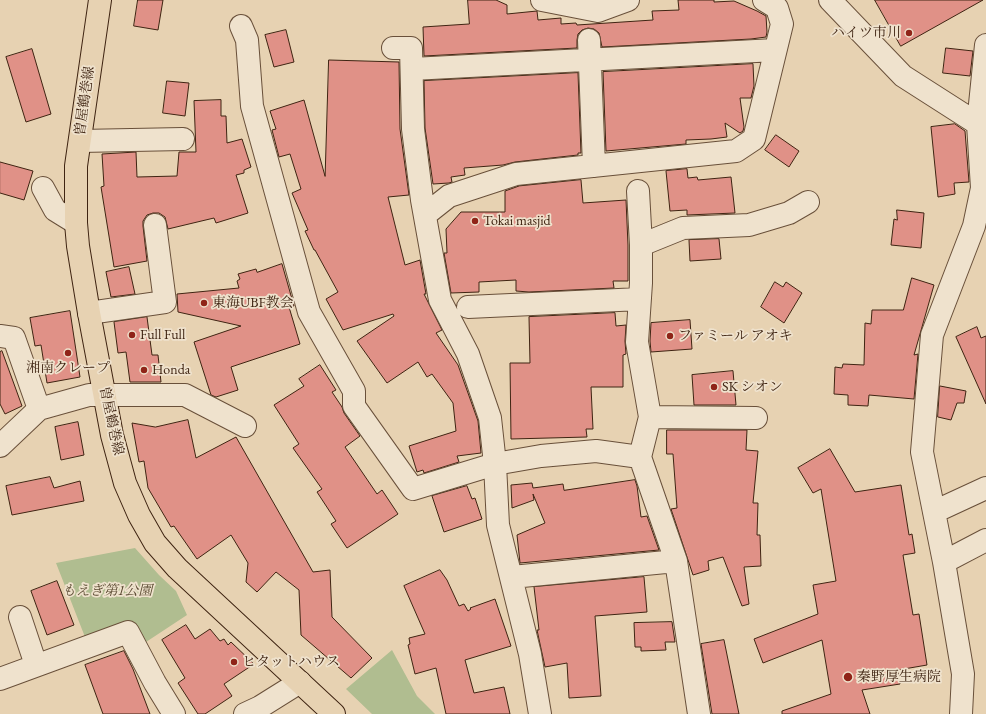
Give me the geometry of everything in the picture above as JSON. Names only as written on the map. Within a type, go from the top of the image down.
[{"type":"main road","name":"曽屋鶴巻線","points":[[100,0],[76,166],[76,223],[78,246],[89,313],[112,435],[125,483],[139,515],[154,543],[177,568],[334,714]]},
{"type":"street","points":[[542,0],[598,11],[628,0]]},
{"type":"street","points":[[425,215],[449,196],[516,174],[736,151],[754,139],[782,24],[777,8],[764,0]]},
{"type":"street","points":[[830,0],[903,76],[978,124]]},
{"type":"street","points":[[241,26],[247,40],[252,106],[309,312],[354,391],[354,406],[413,490],[495,464],[541,456],[596,451],[640,457]]},
{"type":"street","points":[[961,714],[963,674],[944,562],[922,452],[932,335],[974,226],[984,195],[978,124],[986,45]]},
{"type":"street","points":[[393,48],[411,48],[413,129],[425,215],[440,300],[468,354],[490,418],[495,464],[498,525],[530,654],[540,714]]},
{"type":"street","points":[[412,69],[590,50],[775,50]]},
{"type":"street","points":[[590,50],[594,166]]},
{"type":"street","points":[[80,141],[183,139]]},
{"type":"street","points":[[43,188],[55,210],[76,223]]},
{"type":"street","points":[[638,191],[641,245],[640,299],[637,342],[650,417],[640,457],[676,561],[699,714]]},
{"type":"street","points":[[641,245],[683,228],[749,225],[789,213],[808,202]]},
{"type":"street","points":[[89,313],[165,302],[155,225]]},
{"type":"street","points":[[468,306],[640,299]]},
{"type":"street","points":[[0,336],[14,338],[39,409]]},
{"type":"street","points":[[0,446],[39,409],[89,395],[185,395],[245,426]]},
{"type":"street","points":[[650,417],[756,418]]},
{"type":"street","points":[[934,512],[981,490]]},
{"type":"street","points":[[944,562],[986,540]]},
{"type":"street","points":[[512,577],[676,561]]},
{"type":"street","points":[[20,617],[36,665]]},
{"type":"street","points":[[0,679],[36,665],[70,660],[128,632],[155,683],[174,714]]},
{"type":"street","points":[[246,714],[300,682]]},
{"type":"green space","name":"もえぎ第1公園","points":[[135,548],[159,575],[176,591],[187,615],[143,644],[85,637],[56,563]]},
{"type":"green space","points":[[392,650],[417,696],[435,714],[372,714],[346,689]]},
{"type":"building","points":[[138,0],[163,0],[158,30],[134,26]]},
{"type":"building","points":[[468,0],[496,0],[507,5],[507,14],[537,11],[538,20],[561,18],[561,24],[576,23],[577,25],[653,20],[652,11],[679,10],[678,0],[714,0],[714,2],[734,1],[766,16],[767,32],[766,37],[751,39],[602,47],[599,33],[594,29],[588,28],[582,30],[578,34],[577,48],[424,56],[423,27],[469,24]]},
{"type":"building","name":"ハイツ市川","points":[[875,0],[983,0],[901,46]]},
{"type":"building","points":[[286,30],[294,62],[274,67],[265,35]]},
{"type":"building","points":[[946,48],[973,51],[970,76],[943,73]]},
{"type":"building","points":[[32,49],[51,114],[26,122],[6,57]]},
{"type":"building","points":[[329,60],[399,62],[400,129],[409,195],[388,197],[405,265],[420,260],[426,294],[424,294],[442,330],[436,333],[458,365],[478,421],[481,453],[457,456],[459,462],[424,473],[423,470],[417,472],[409,446],[456,431],[453,403],[432,374],[427,377],[418,362],[387,383],[357,341],[394,316],[393,314],[343,330],[326,299],[338,292],[305,231],[308,230],[292,193],[301,189],[290,154],[279,157],[272,130],[276,129],[270,111],[304,100],[325,176]]},
{"type":"building","points":[[753,64],[754,86],[751,98],[740,98],[744,127],[743,131],[740,133],[725,123],[727,137],[686,140],[686,144],[606,151],[603,72]]},
{"type":"building","points":[[578,73],[581,153],[578,153],[578,155],[515,162],[503,165],[464,168],[465,175],[451,177],[452,182],[433,184],[425,128],[424,81]]},
{"type":"building","points":[[167,81],[189,83],[185,116],[163,113]]},
{"type":"building","points":[[221,100],[221,116],[226,116],[227,143],[242,139],[251,167],[244,170],[244,173],[236,175],[248,213],[216,223],[214,218],[168,229],[165,217],[159,213],[147,215],[143,221],[143,226],[147,261],[114,267],[101,187],[104,186],[102,154],[136,152],[137,177],[177,176],[179,152],[196,152],[194,101]]},
{"type":"building","points":[[955,124],[965,131],[969,182],[954,183],[955,194],[938,197],[931,127]]},
{"type":"building","points":[[776,135],[799,151],[789,167],[765,150]]},
{"type":"building","points":[[0,162],[33,171],[24,200],[0,193]]},
{"type":"building","points":[[687,169],[688,178],[697,177],[698,180],[731,177],[735,213],[687,215],[687,210],[670,211],[666,171]]},
{"type":"building","points":[[581,180],[583,203],[626,200],[628,281],[613,281],[614,288],[529,292],[516,291],[516,280],[479,282],[479,292],[451,293],[444,253],[447,253],[446,229],[461,212],[505,212],[505,191],[519,186]]},
{"type":"building","points":[[897,210],[924,213],[921,248],[891,245],[894,219],[897,220]]},
{"type":"building","points":[[719,239],[721,259],[690,261],[689,240]]},
{"type":"building","points":[[282,264],[294,306],[289,307],[300,344],[231,367],[238,390],[216,397],[211,395],[194,342],[241,326],[178,312],[177,294],[239,288],[237,281],[240,279],[238,274],[256,269],[257,272]]},
{"type":"building","points":[[129,267],[135,294],[111,297],[106,272]]},
{"type":"building","points":[[912,278],[934,285],[914,355],[918,354],[914,399],[869,395],[868,406],[848,405],[848,395],[834,394],[835,367],[842,368],[843,364],[864,365],[865,323],[871,324],[872,310],[903,310]]},
{"type":"building","points":[[775,282],[783,287],[786,282],[802,293],[784,323],[761,307]]},
{"type":"building","points":[[70,311],[80,377],[47,383],[41,345],[35,346],[30,318]]},
{"type":"building","points":[[615,313],[616,326],[626,325],[626,354],[623,355],[623,387],[591,387],[593,429],[586,429],[587,437],[511,439],[510,363],[530,363],[529,317]]},
{"type":"building","points":[[147,317],[152,355],[158,355],[161,382],[130,382],[126,352],[118,353],[114,322]]},
{"type":"building","name":"ファミール アオキ","points":[[690,320],[692,349],[651,352],[651,323]]},
{"type":"building","points":[[977,327],[981,338],[986,336],[986,404],[956,337]]},
{"type":"building","points":[[2,351],[22,406],[5,414],[0,404],[0,352]]},
{"type":"building","points":[[320,365],[336,390],[332,392],[360,436],[345,447],[377,494],[382,490],[398,514],[347,548],[331,524],[336,521],[317,492],[322,489],[293,448],[299,444],[274,405],[304,386],[299,379]]},
{"type":"building","name":"SK シオン","points":[[733,371],[736,405],[694,405],[692,375]]},
{"type":"building","points":[[940,386],[966,391],[964,403],[957,403],[951,420],[938,417]]},
{"type":"building","points":[[188,420],[196,458],[236,437],[313,572],[330,570],[332,617],[372,658],[351,678],[301,635],[299,590],[276,572],[257,592],[246,582],[248,563],[231,535],[197,559],[174,526],[171,527],[148,488],[144,461],[139,462],[132,423],[155,427]]},
{"type":"building","points":[[78,422],[84,455],[61,460],[55,427]]},
{"type":"building","points":[[667,430],[747,430],[746,450],[758,451],[753,503],[758,503],[757,535],[760,535],[761,566],[744,567],[749,604],[742,606],[723,557],[708,561],[709,570],[693,575],[671,509],[677,508],[673,454],[667,454]]},
{"type":"building","points":[[830,449],[855,492],[901,485],[909,535],[912,534],[915,553],[903,555],[913,615],[919,614],[927,665],[898,670],[900,684],[862,690],[870,714],[782,714],[782,711],[831,694],[822,640],[763,663],[754,639],[818,614],[813,585],[836,581],[821,489],[813,493],[798,468]]},
{"type":"building","points":[[50,477],[54,488],[80,481],[84,501],[12,515],[6,486]]},
{"type":"building","points":[[635,480],[641,517],[647,516],[659,550],[520,563],[517,535],[545,523],[533,494],[534,500],[512,508],[511,485],[532,483],[533,488],[563,484],[564,490]]},
{"type":"building","points":[[467,486],[472,499],[475,498],[482,519],[444,532],[432,496]]},
{"type":"building","points":[[440,570],[447,580],[459,606],[464,604],[468,611],[471,609],[470,608],[495,599],[511,646],[465,660],[474,693],[504,687],[510,714],[446,714],[436,668],[415,674],[408,645],[410,644],[409,638],[425,634],[404,586]]},
{"type":"building","points":[[644,577],[647,612],[595,616],[601,696],[569,698],[567,663],[545,667],[537,630],[539,630],[534,587]]},
{"type":"building","points":[[57,581],[74,625],[47,635],[31,591]]},
{"type":"building","points":[[672,622],[675,642],[665,642],[666,650],[641,651],[641,647],[635,647],[634,623]]},
{"type":"building","points":[[186,625],[195,639],[210,629],[220,641],[224,639],[228,645],[231,642],[254,664],[224,684],[232,696],[205,714],[198,714],[178,683],[185,678],[162,640]]},
{"type":"building","points":[[724,640],[739,714],[712,714],[701,644]]},
{"type":"building","points":[[124,651],[133,669],[150,714],[103,714],[85,665]]},
{"type":"place","name":"ハイツ市川","points":[[909,33]]},
{"type":"place","name":"Tokai masjid","points":[[475,221]]},
{"type":"place","name":"東海UBF教会","points":[[204,303]]},
{"type":"place","name":"Full Full","points":[[132,335]]},
{"type":"place","name":"ファミール アオキ","points":[[670,336]]},
{"type":"place","name":"湘南クレープ","points":[[68,353]]},
{"type":"place","name":"Honda","points":[[144,370]]},
{"type":"place","name":"SK シオン","points":[[714,387]]},
{"type":"place","name":"ヒタットハウス","points":[[234,662]]},
{"type":"place","name":"秦野厚生病院","points":[[848,677]]}]
